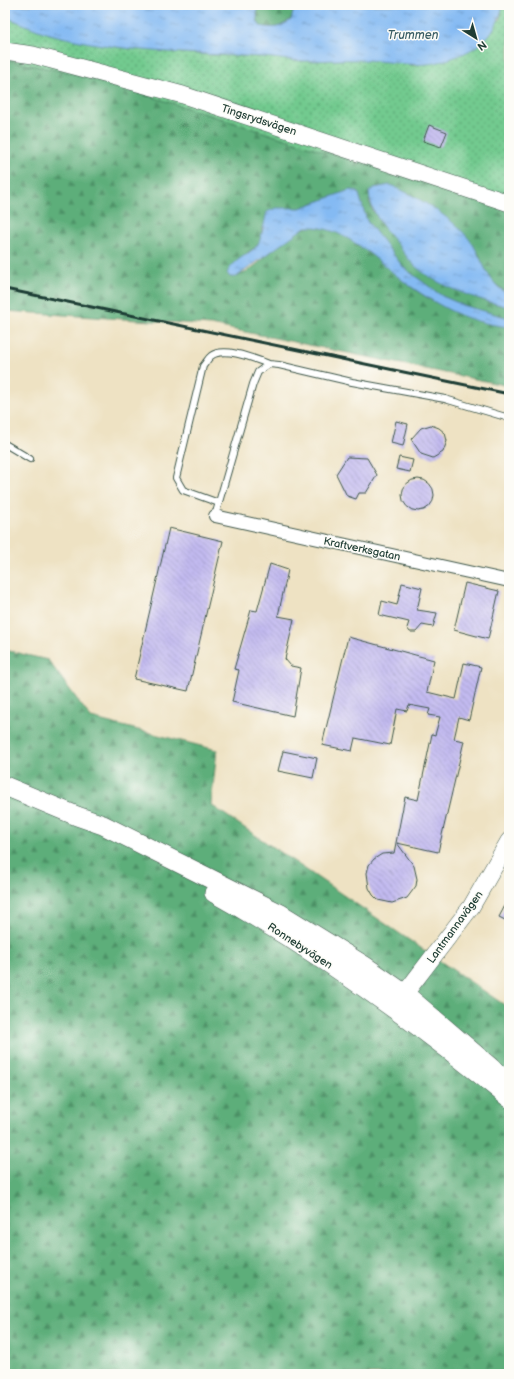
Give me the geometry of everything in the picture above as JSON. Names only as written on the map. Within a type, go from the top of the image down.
[{"type":"main road","name":"Ronnebyvägen","points":[[5,786],[77,816],[103,824],[281,914],[359,962],[405,994],[509,1083]]},
{"type":"main road","name":"Ronnebyvägen","points":[[77,816],[99,831],[137,850],[232,903],[298,944],[394,1009],[463,1060],[509,1098]]},
{"type":"street","name":"Tingsrydsvägen","points":[[5,51],[33,55],[183,95],[509,202]]},
{"type":"street","name":"Kraftverksgatan","points":[[215,516],[509,581]]},
{"type":"street","name":"Lantmannavägen","points":[[394,1009],[471,907],[509,841]]},
{"type":"lane","points":[[219,503],[183,490],[176,478],[203,366],[212,355],[223,352],[240,354],[268,364],[352,382],[446,399],[509,418]]},
{"type":"lane","points":[[215,516],[253,384],[258,372],[268,364]]},
{"type":"lane","points":[[5,444],[30,459]]},
{"type":"green space","points":[[257,5],[295,5],[291,19],[280,26],[269,27],[260,26],[257,20]]},
{"type":"green space","points":[[503,5],[509,5],[509,210],[86,76],[5,60],[5,17],[50,34],[116,47],[207,55],[263,57],[304,61],[360,59],[390,61],[415,66],[500,20]]},
{"type":"green space","points":[[5,60],[86,76],[509,210],[509,294],[495,284],[480,261],[472,244],[418,200],[390,185],[374,188],[369,201],[373,211],[414,265],[451,288],[488,302],[509,307],[509,318],[465,306],[442,296],[404,268],[367,221],[358,191],[350,190],[300,208],[290,209],[262,228],[261,239],[256,247],[248,252],[230,277],[240,275],[250,269],[294,233],[306,228],[318,226],[330,229],[368,252],[424,296],[459,314],[484,322],[509,327],[509,386],[211,325],[5,311]]},
{"type":"green space","points":[[5,650],[48,660],[91,718],[217,750],[211,805],[509,1008],[509,1374],[5,1374]]},
{"type":"water","name":"Trummen","points":[[5,5],[257,5],[257,20],[260,26],[273,28],[283,25],[291,20],[295,5],[503,5],[500,16],[490,34],[467,52],[435,63],[403,64],[371,60],[300,61],[263,57],[129,49],[102,45],[50,34],[5,17]]},
{"type":"water","points":[[390,185],[412,195],[435,209],[465,234],[472,243],[487,272],[496,285],[509,294],[509,307],[459,292],[424,274],[409,260],[377,217],[370,199],[369,192],[374,188]]},
{"type":"water","points":[[350,190],[358,191],[367,221],[404,268],[442,296],[465,306],[509,318],[509,327],[471,319],[449,310],[403,281],[364,249],[350,240],[336,232],[321,228],[305,227],[236,277],[230,277],[227,273],[236,261],[257,245],[261,236],[267,212],[276,208],[300,208]]},
{"type":"building","points":[[429,125],[447,132],[441,147],[423,141]]},
{"type":"building","points":[[396,421],[408,424],[403,446],[391,443]]},
{"type":"building","points":[[431,425],[439,428],[445,433],[447,441],[443,452],[433,458],[421,454],[411,439],[421,428]]},
{"type":"building","points":[[347,457],[367,458],[377,475],[366,493],[359,493],[356,499],[347,496],[336,474]]},
{"type":"building","points":[[399,457],[413,460],[410,472],[396,469]]},
{"type":"building","points":[[415,479],[421,479],[431,486],[434,495],[433,501],[427,508],[421,511],[415,511],[405,504],[402,498],[402,492],[409,482]]},
{"type":"building","points":[[169,528],[223,541],[188,691],[134,679]]},
{"type":"building","points":[[270,564],[288,570],[278,616],[294,619],[285,659],[291,666],[301,668],[293,716],[232,702],[239,670],[234,669],[251,610],[257,611]]},
{"type":"building","points":[[402,583],[422,588],[417,610],[437,613],[433,627],[422,625],[416,632],[410,632],[407,628],[409,622],[379,615],[382,601],[397,605]]},
{"type":"building","points":[[465,583],[499,591],[488,639],[454,630]]},
{"type":"building","points":[[348,637],[434,660],[427,692],[456,699],[464,663],[481,667],[469,720],[459,717],[454,739],[464,741],[438,852],[397,843],[414,866],[417,879],[416,886],[407,898],[392,903],[378,900],[373,895],[369,888],[367,873],[369,865],[374,859],[382,854],[394,853],[405,797],[418,800],[432,734],[435,735],[440,717],[428,715],[430,709],[409,705],[407,711],[397,709],[390,745],[355,738],[352,751],[322,745]]},
{"type":"building","points":[[283,751],[317,758],[313,778],[278,771]]},
{"type":"building","points":[[509,898],[509,922],[499,917]]},
{"type":"railway","points":[[5,289],[509,394]]}]
